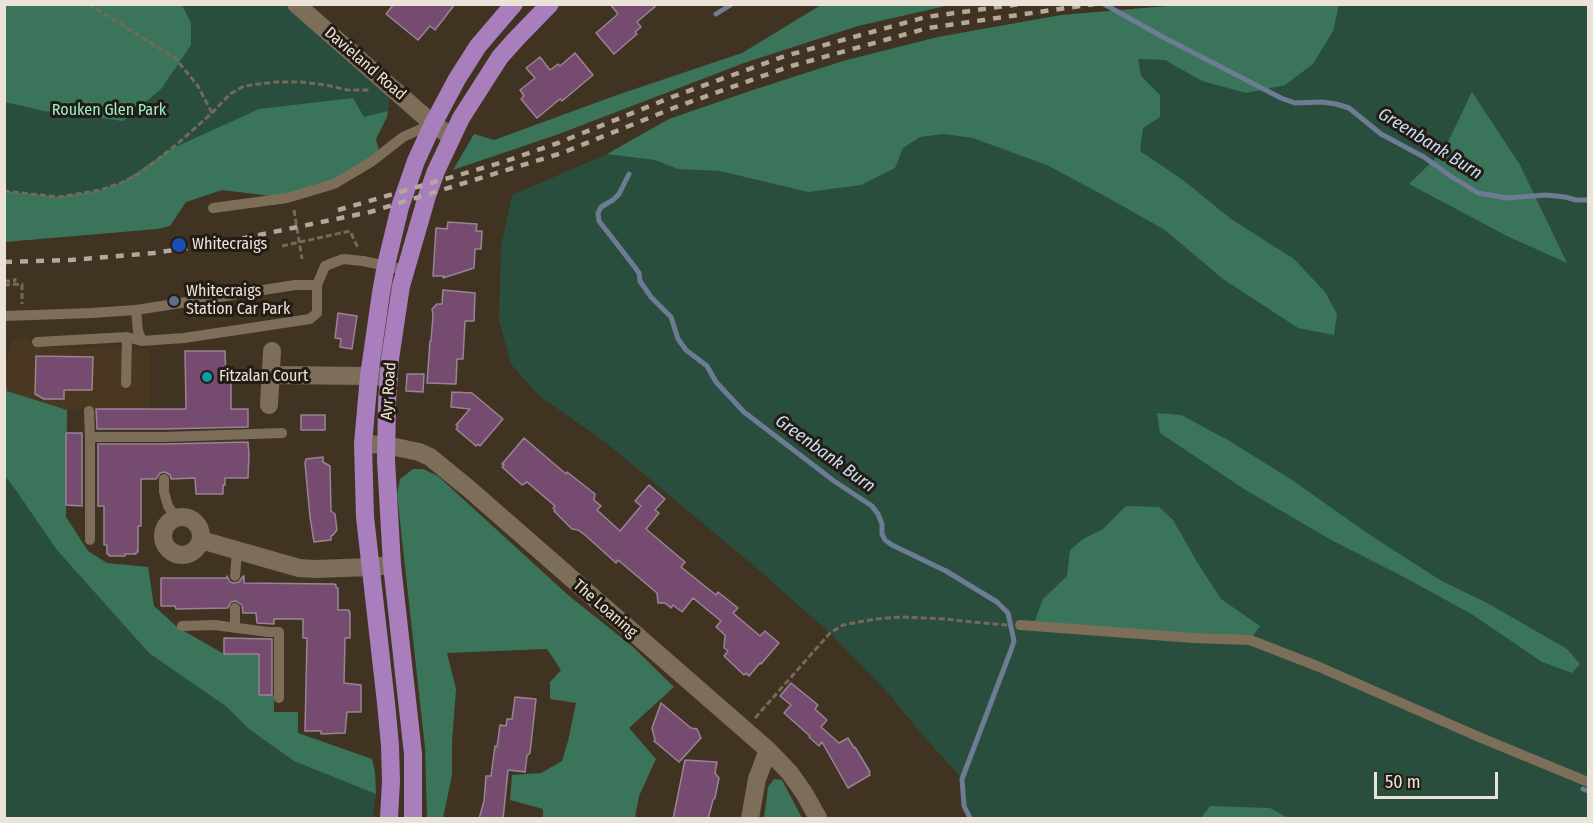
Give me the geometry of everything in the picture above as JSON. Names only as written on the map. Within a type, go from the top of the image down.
[{"type":"main road","name":"Ayr Road","points":[[389,819],[390,745],[365,517],[363,444],[369,376],[386,265],[395,224],[409,181],[433,124],[478,46],[514,4]]},
{"type":"main road","name":"Ayr Road","points":[[413,819],[413,754],[392,565],[386,445],[389,377],[401,286],[419,220],[436,171],[461,117],[500,57],[550,4]]},
{"type":"street","name":"Davieland Road","points":[[296,4],[433,124],[449,142]]},
{"type":"street","points":[[269,405],[272,351]]},
{"type":"street","points":[[271,375],[389,377]]},
{"type":"street","name":"The Loaning","points":[[363,444],[386,445],[419,452],[430,457],[768,750],[790,773],[818,819]]},
{"type":"street","points":[[183,516],[195,522],[199,527],[201,540],[192,552],[178,554],[167,547],[163,533],[165,526],[176,518],[183,516]]},
{"type":"street","points":[[201,540],[299,568],[392,565]]},
{"type":"street","points":[[750,819],[757,779],[768,750]]},
{"type":"lane","points":[[213,208],[287,198],[334,184],[371,162],[403,137],[433,124]]},
{"type":"lane","points":[[37,342],[184,338],[310,319],[317,313],[316,285],[325,266],[343,259],[405,270]]},
{"type":"lane","points":[[4,316],[136,309],[295,285],[316,285]]},
{"type":"lane","points":[[136,309],[138,332],[142,340]]},
{"type":"lane","points":[[126,383],[127,338]]},
{"type":"lane","points":[[89,411],[90,540]]},
{"type":"lane","points":[[90,437],[164,441],[282,433]]},
{"type":"lane","points":[[164,479],[164,492],[168,506],[176,518]]},
{"type":"lane","points":[[235,576],[237,551]]},
{"type":"lane","points":[[235,628],[236,608]]},
{"type":"lane","points":[[182,626],[215,625],[279,632],[279,698]]},
{"type":"lane","points":[[1020,625],[1250,640],[1327,670],[1588,782]]},
{"type":"path","points":[[89,4],[175,58],[198,86],[212,113]]},
{"type":"path","points":[[4,192],[59,197],[100,190],[121,183],[140,173],[176,145],[230,94],[244,86],[258,83],[301,82],[347,90],[368,91],[391,87]]},
{"type":"path","points":[[294,210],[303,259]]},
{"type":"path","points":[[282,246],[350,231],[354,240]]},
{"type":"path","points":[[4,283],[15,281],[15,278]]},
{"type":"path","points":[[4,283],[22,284],[22,315]]},
{"type":"path","points":[[744,731],[830,633],[843,625],[902,617],[946,618],[1000,624]]},
{"type":"shaded area","points":[[28,338],[30,347],[150,349],[149,409],[67,410],[6,391],[4,363],[14,339]]},
{"type":"green space","points":[[5,4],[182,5],[191,23],[191,45],[161,89],[123,121],[44,111],[5,102]]},
{"type":"green space","points":[[1191,4],[1588,5],[1588,818],[970,818],[964,806],[962,779],[888,693],[830,633],[753,565],[604,441],[538,395],[511,364],[499,320],[501,246],[512,195],[607,154],[669,119],[843,61],[938,37],[1061,15]]},
{"type":"green space","points":[[1191,4],[1339,5],[1333,31],[1313,64],[1285,85],[1246,93],[1202,81],[1165,60],[1138,59],[1141,76],[1160,95],[1160,117],[1143,128],[1140,151],[1183,180],[1231,219],[1294,259],[1325,292],[1337,314],[1334,335],[1298,328],[1223,279],[1165,230],[1103,195],[1049,166],[973,138],[943,134],[920,137],[903,148],[895,168],[861,185],[808,192],[720,171],[678,169],[655,160],[607,154],[669,119],[843,61],[938,37],[1061,15]]},
{"type":"green space","name":"Rouken Glen Park","points":[[5,5],[296,5],[391,87],[387,117],[222,190],[157,211],[5,228]]},
{"type":"green space","points":[[821,5],[950,5],[858,26],[744,63],[559,134],[453,170],[474,134],[494,140],[742,53]]},
{"type":"green space","points":[[1472,92],[1520,165],[1567,263],[1507,236],[1409,184],[1444,150]]},
{"type":"green space","points":[[353,98],[364,117],[388,111],[376,139],[380,155],[334,184],[287,198],[222,190],[186,202],[170,226],[157,229],[5,242],[4,191],[59,197],[100,190],[121,183],[171,149],[259,109]]},
{"type":"green space","points":[[4,369],[7,391],[67,410],[66,517],[88,551],[107,563],[148,567],[154,606],[177,627],[224,654],[259,654],[259,695],[274,695],[274,712],[298,712],[298,733],[372,759],[376,794],[294,761],[249,729],[227,707],[149,653],[57,550],[5,476]]},
{"type":"green space","points":[[5,391],[67,410],[66,517],[88,551],[107,563],[148,567],[154,606],[177,627],[224,654],[259,654],[259,695],[274,695],[274,712],[298,712],[298,733],[372,759],[376,794],[373,818],[5,818]]},
{"type":"green space","points":[[1157,413],[1181,415],[1228,440],[1292,480],[1367,533],[1440,580],[1489,604],[1567,649],[1580,664],[1572,673],[1542,662],[1473,615],[1333,541],[1244,489],[1160,433]]},
{"type":"green space","points":[[413,469],[423,469],[438,476],[568,595],[633,647],[674,687],[629,728],[656,759],[639,796],[635,818],[543,818],[543,809],[510,800],[512,775],[541,773],[562,761],[568,741],[576,703],[550,699],[550,682],[561,670],[547,649],[447,653],[456,689],[452,775],[443,818],[427,818],[425,748],[397,494],[400,479]]},
{"type":"green space","points":[[1126,506],[1159,507],[1173,520],[1221,599],[1260,626],[1250,640],[1033,626],[1043,599],[1067,576],[1070,550],[1083,539],[1103,529]]},
{"type":"green space","points":[[774,779],[782,780],[802,818],[764,818],[768,787]]},
{"type":"green space","points":[[1210,806],[1270,808],[1288,818],[1201,818]]},
{"type":"building","points":[[394,4],[455,4],[435,30],[430,26],[418,40],[386,14]]},
{"type":"building","points":[[610,4],[658,4],[637,22],[641,27],[635,32],[637,34],[614,54],[596,33],[618,14]]},
{"type":"building","points":[[575,53],[593,75],[537,118],[521,99],[524,96],[520,90],[535,78],[526,68],[540,57],[550,70],[558,64],[560,66]]},
{"type":"building","points":[[448,222],[477,224],[476,231],[482,231],[481,249],[475,249],[474,268],[443,278],[444,276],[433,276],[436,228],[447,229]]},
{"type":"building","points":[[443,290],[475,293],[474,321],[465,321],[463,359],[457,359],[456,384],[427,383],[432,309],[437,304],[442,304]]},
{"type":"building","points":[[338,313],[357,316],[352,349],[340,347],[341,339],[335,338]]},
{"type":"building","points":[[185,351],[225,351],[226,381],[231,381],[231,409],[248,409],[248,427],[97,429],[96,409],[186,409]]},
{"type":"building","points":[[36,356],[93,357],[92,390],[64,390],[64,399],[44,399],[35,394]]},
{"type":"building","points":[[407,374],[424,374],[423,392],[406,391]]},
{"type":"building","points":[[452,392],[472,393],[503,419],[480,446],[478,444],[476,446],[456,429],[458,427],[456,425],[470,409],[451,407]]},
{"type":"building","points":[[301,415],[325,415],[325,430],[301,430]]},
{"type":"building","points":[[66,433],[82,433],[82,506],[66,505]]},
{"type":"building","points":[[524,438],[566,474],[567,472],[595,494],[594,500],[601,506],[597,510],[620,531],[641,506],[635,501],[649,485],[665,499],[655,510],[659,513],[646,529],[685,562],[681,567],[716,595],[718,592],[738,608],[733,613],[760,636],[765,631],[779,643],[749,676],[746,673],[744,675],[724,656],[728,651],[724,648],[725,635],[716,627],[721,621],[693,598],[682,612],[673,605],[671,608],[665,603],[658,603],[657,593],[618,560],[616,563],[585,535],[572,529],[554,511],[555,506],[527,482],[522,485],[502,467],[504,465],[502,464]]},
{"type":"building","points":[[248,442],[248,478],[225,478],[223,494],[196,494],[195,478],[171,479],[170,475],[165,472],[160,473],[156,479],[141,479],[141,526],[138,526],[138,552],[125,554],[125,556],[107,554],[107,545],[104,545],[104,506],[98,506],[98,444]]},
{"type":"building","points":[[323,457],[323,462],[330,466],[331,511],[335,514],[337,530],[331,536],[331,540],[314,542],[305,463],[306,459]]},
{"type":"building","points":[[227,576],[230,582],[234,583],[239,582],[244,576],[244,583],[336,585],[338,610],[349,610],[350,612],[350,638],[345,638],[344,683],[361,685],[361,712],[347,712],[345,733],[321,734],[321,731],[305,731],[307,638],[303,638],[303,619],[274,619],[274,624],[257,623],[256,613],[243,613],[242,605],[236,601],[231,602],[228,608],[176,609],[175,606],[161,606],[161,578],[227,578]]},
{"type":"building","points":[[224,638],[272,639],[272,695],[259,695],[259,654],[224,654]]},
{"type":"building","points":[[791,683],[818,705],[815,709],[827,720],[821,727],[839,743],[848,738],[870,775],[848,788],[822,742],[819,746],[784,713],[791,705],[780,696]]},
{"type":"building","points":[[515,697],[536,699],[530,753],[527,756],[525,772],[508,770],[503,819],[479,819],[484,801],[486,776],[491,776],[500,725],[506,726],[507,719],[512,719]]},
{"type":"building","points":[[661,703],[691,728],[697,729],[701,738],[679,762],[654,741],[652,728]]},
{"type":"building","points":[[685,760],[717,762],[715,773],[719,778],[708,819],[673,819]]},
{"type":"waterway","name":"Greenbank Burn","points":[[716,14],[732,4]]},
{"type":"waterway","name":"Greenbank Burn","points":[[1104,4],[1281,98],[1295,103],[1322,102],[1349,108],[1381,134],[1424,157],[1478,193],[1507,198],[1546,195],[1588,200]]},
{"type":"waterway","name":"Greenbank Burn","points":[[629,174],[619,194],[601,207],[598,213],[599,221],[639,273],[640,281],[651,297],[671,317],[678,339],[686,350],[707,366],[716,382],[744,412],[834,481],[872,506],[882,524],[882,534],[885,540],[946,571],[997,602],[1008,613],[1014,641],[962,779],[964,806],[970,818]]},
{"type":"waterway","points":[[1583,789],[1588,791]]},
{"type":"railway","points":[[338,210],[500,163],[785,56],[926,17],[1020,4]]},
{"type":"railway","points":[[4,262],[71,260],[154,253],[220,243],[370,212],[562,153],[676,107],[788,67],[928,28],[1094,4]]},
{"type":"place","name":"Whitecraigs","points":[[179,245]]},
{"type":"place","name":"Whitecraigs Station Car Park","points":[[174,301]]},
{"type":"place","name":"Fitzalan Court","points":[[207,377]]}]
